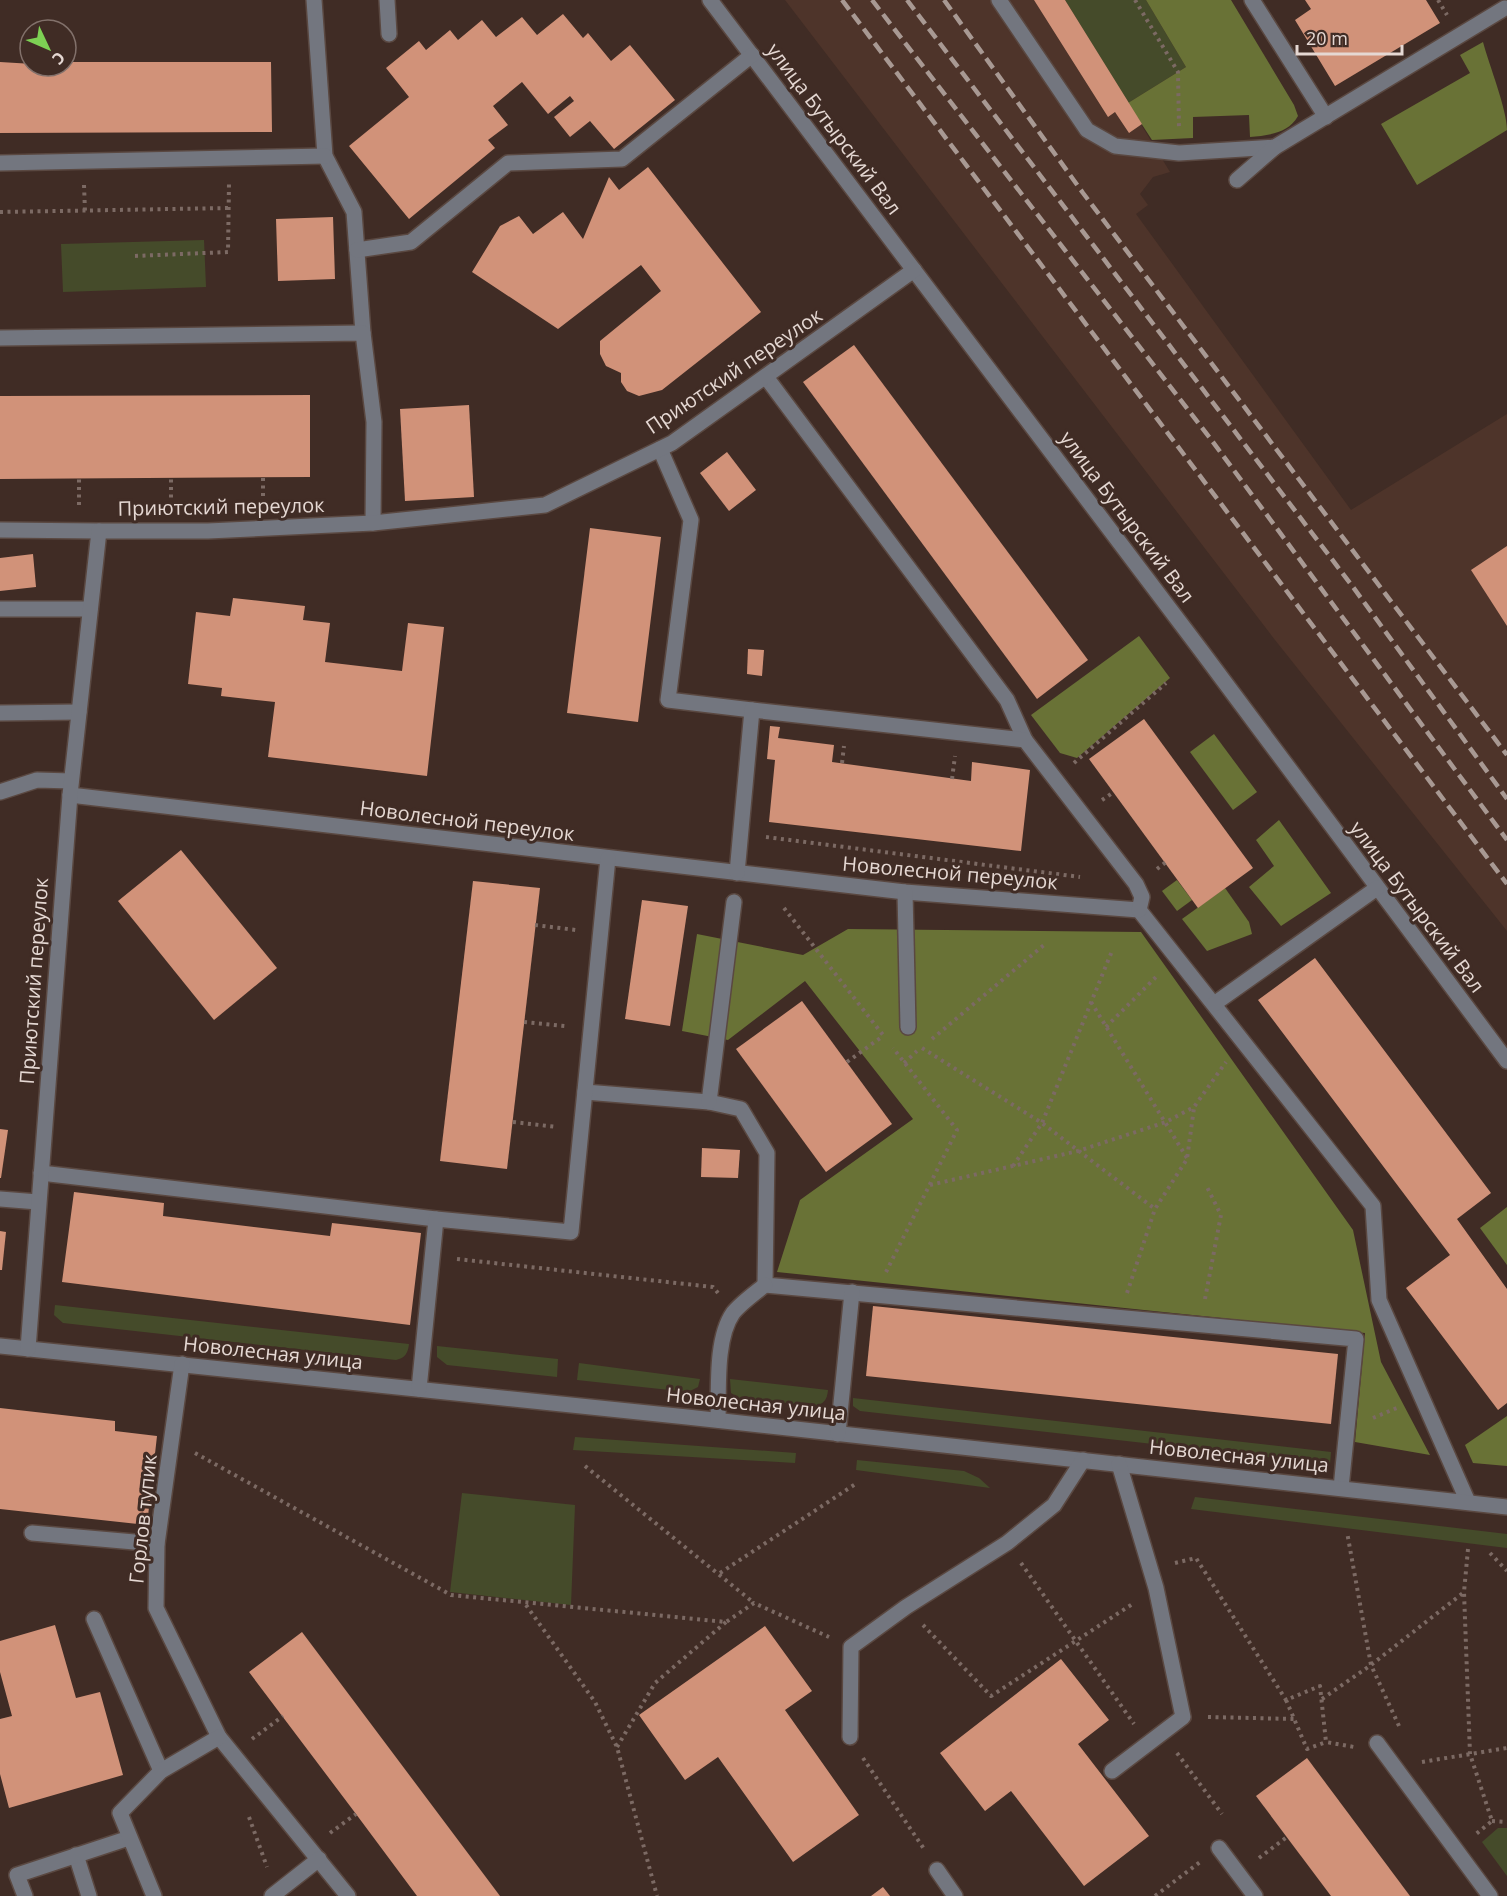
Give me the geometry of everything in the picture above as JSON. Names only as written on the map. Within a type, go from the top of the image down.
[{"type":"street","points":[[314,0],[325,156],[354,212],[363,333],[374,422],[374,523]]},
{"type":"street","points":[[387,0],[389,34]]},
{"type":"street","name":"улица Бутырский Вал","points":[[710,0],[1507,1062]]},
{"type":"street","points":[[999,0],[1087,130],[1115,146],[1179,153],[1275,147]]},
{"type":"street","points":[[1252,0],[1326,117]]},
{"type":"street","points":[[1237,180],[1275,147],[1504,7]]},
{"type":"street","points":[[357,250],[411,242],[508,163],[622,159],[752,55]]},
{"type":"street","points":[[0,163],[325,156]]},
{"type":"street","name":"Приютский переулок","points":[[28,1349],[70,788],[99,531],[208,531],[374,523],[545,504],[660,449],[766,377],[914,270]]},
{"type":"street","points":[[0,338],[363,333]]},
{"type":"street","points":[[766,377],[1007,700],[1024,740],[1136,884],[1142,897],[1139,910],[1373,1206],[1379,1300],[1468,1502]]},
{"type":"street","points":[[660,449],[691,520],[668,700],[1024,740]]},
{"type":"street","points":[[0,530],[99,531]]},
{"type":"street","points":[[0,609],[90,609]]},
{"type":"street","points":[[738,873],[752,710]]},
{"type":"street","points":[[0,713],[79,712]]},
{"type":"street","name":"Новолесной переулок","points":[[0,792],[37,780],[70,788],[608,858],[906,891],[1139,910]]},
{"type":"street","points":[[41,1173],[436,1219],[571,1232],[608,858]]},
{"type":"street","points":[[1214,1004],[1377,888]]},
{"type":"street","points":[[906,891],[908,1027]]},
{"type":"street","points":[[709,1102],[734,902]]},
{"type":"street","points":[[585,1092],[709,1102],[741,1109],[767,1153],[765,1285]]},
{"type":"street","points":[[0,1199],[38,1202]]},
{"type":"street","points":[[419,1389],[436,1219]]},
{"type":"street","points":[[718,1420],[725,1329],[734,1312],[765,1285],[1356,1339],[1341,1488]]},
{"type":"street","points":[[838,1434],[852,1292]]},
{"type":"street","name":"Новолесная улица","points":[[0,1346],[718,1420],[1507,1507]]},
{"type":"street","name":"Горлов тупик","points":[[182,1364],[157,1544],[156,1608],[219,1737],[348,1896]]},
{"type":"street","points":[[849,1737],[851,1647],[906,1607],[1007,1544],[1054,1505],[1083,1460]]},
{"type":"street","points":[[1112,1771],[1183,1717],[1156,1588],[1119,1464]]},
{"type":"street","points":[[32,1533],[157,1544]]},
{"type":"street","points":[[94,1619],[161,1771]]},
{"type":"street","points":[[154,1896],[120,1813],[161,1771],[219,1737]]},
{"type":"street","points":[[1377,1743],[1490,1896]]},
{"type":"street","points":[[25,1896],[17,1875],[129,1838]]},
{"type":"street","points":[[1219,1848],[1255,1896]]},
{"type":"street","points":[[275,1895],[314,1853]]},
{"type":"street","points":[[76,1855],[89,1896]]},
{"type":"street","points":[[938,1870],[955,1896]]},
{"type":"path","points":[[1135,0],[1178,72],[1179,153]]},
{"type":"path","points":[[135,256],[228,252],[229,158]]},
{"type":"path","points":[[0,212],[229,208]]},
{"type":"path","points":[[79,478],[79,512]]},
{"type":"path","points":[[171,478],[171,512]]},
{"type":"path","points":[[263,478],[263,510]]},
{"type":"path","points":[[1055,779],[1167,683]]},
{"type":"path","points":[[741,834],[1089,878]]},
{"type":"path","points":[[784,908],[957,1130],[875,1294]]},
{"type":"path","points":[[535,925],[601,933]]},
{"type":"path","points":[[904,1063],[1044,945]]},
{"type":"path","points":[[1013,1166],[1042,1123],[1112,951]]},
{"type":"path","points":[[1106,1027],[1177,957]]},
{"type":"path","points":[[1091,1002],[1187,1159]]},
{"type":"path","points":[[524,1022],[592,1030]]},
{"type":"path","points":[[908,1027],[922,1047],[1042,1123],[1155,1209]]},
{"type":"path","points":[[847,1062],[883,1036]]},
{"type":"path","points":[[929,1185],[1078,1151],[1166,1122],[1194,1107],[1242,1040]]},
{"type":"path","points":[[1119,1316],[1155,1209],[1187,1159],[1194,1107]]},
{"type":"path","points":[[513,1122],[581,1130]]},
{"type":"path","points":[[1200,1323],[1221,1215],[1207,1187]]},
{"type":"path","points":[[432,1256],[713,1287],[734,1312]]},
{"type":"path","points":[[1347,1429],[1422,1397]]},
{"type":"path","points":[[173,1441],[451,1595],[726,1622]]},
{"type":"path","points":[[585,1466],[720,1573],[754,1603],[851,1647]]},
{"type":"path","points":[[720,1573],[857,1484]]},
{"type":"path","points":[[1347,1532],[1371,1665],[1401,1730]]},
{"type":"path","points":[[1007,1544],[1148,1744]]},
{"type":"path","points":[[1468,1549],[1464,1592],[1470,1754],[1492,1821]]},
{"type":"path","points":[[1490,1552],[1507,1571]]},
{"type":"path","points":[[1151,1569],[1196,1558],[1286,1700],[1307,1749],[1326,1742],[1352,1747],[1377,1743]]},
{"type":"path","points":[[906,1607],[991,1696],[1156,1588]]},
{"type":"path","points":[[1322,1700],[1371,1665],[1464,1592]]},
{"type":"path","points":[[617,1748],[655,1683],[726,1622],[754,1603]]},
{"type":"path","points":[[525,1604],[595,1702],[617,1748],[657,1896]]},
{"type":"path","points":[[1286,1700],[1320,1686],[1326,1742]]},
{"type":"path","points":[[234,1753],[283,1716]]},
{"type":"path","points":[[1183,1717],[1294,1719]]},
{"type":"path","points":[[1162,1733],[1222,1814]]},
{"type":"path","points":[[849,1737],[938,1870]]},
{"type":"path","points":[[1394,1766],[1507,1748]]},
{"type":"path","points":[[314,1853],[356,1814]]},
{"type":"path","points":[[1455,1849],[1492,1821],[1507,1822]]},
{"type":"path","points":[[1256,1861],[1287,1838]]},
{"type":"path","points":[[1155,1896],[1219,1848]]},
{"type":"shaded area","points":[[785,0],[1065,0],[1170,172],[1153,177],[1140,194],[1148,205],[1136,214],[1351,510],[1507,414],[1507,931],[1275,640]]},
{"type":"green space","points":[[1065,0],[1146,0],[1186,67],[1128,103]]},
{"type":"green space","points":[[1146,0],[1231,0],[1294,105],[1298,116],[1294,122],[1283,130],[1250,137],[1249,115],[1193,117],[1193,138],[1152,140],[1128,103],[1186,67]]},
{"type":"green space","points":[[1483,42],[1501,99],[1507,130],[1417,185],[1381,124],[1470,73],[1460,55]]},
{"type":"green space","points":[[204,240],[206,287],[63,292],[61,244]]},
{"type":"green space","points":[[1139,636],[1170,678],[1077,758],[1060,753],[1031,715]]},
{"type":"green space","points":[[1214,734],[1257,792],[1233,810],[1190,752]]},
{"type":"green space","points":[[1279,820],[1331,893],[1281,926],[1249,887],[1274,866],[1256,840]]},
{"type":"green space","points":[[1177,880],[1192,900],[1177,911],[1162,891]]},
{"type":"green space","points":[[1225,888],[1249,922],[1252,934],[1207,951],[1182,919]]},
{"type":"green space","points":[[848,929],[1141,932],[1353,1230],[1381,1362],[1430,1455],[1355,1442],[1365,1333],[777,1272],[800,1200],[913,1119],[805,981],[728,1040],[682,1031],[697,934],[803,955]]},
{"type":"green space","points":[[1507,1207],[1507,1265],[1480,1228]]},
{"type":"green space","points":[[55,1305],[409,1344],[406,1355],[396,1360],[63,1323],[54,1315]]},
{"type":"green space","points":[[437,1346],[558,1359],[557,1377],[447,1365],[437,1357]]},
{"type":"green space","points":[[579,1363],[700,1379],[698,1387],[688,1392],[577,1380]]},
{"type":"green space","points":[[730,1379],[828,1390],[824,1401],[814,1406],[739,1398],[731,1393]]},
{"type":"green space","points":[[853,1398],[1331,1452],[1330,1464],[860,1411],[853,1406]]},
{"type":"green space","points":[[1507,1416],[1507,1466],[1473,1463],[1465,1445]]},
{"type":"green space","points":[[575,1437],[796,1453],[795,1463],[573,1450]]},
{"type":"green space","points":[[857,1460],[964,1471],[979,1478],[990,1488],[856,1470]]},
{"type":"green space","points":[[462,1493],[575,1505],[571,1605],[450,1592]]},
{"type":"green space","points":[[1195,1497],[1507,1534],[1507,1548],[1191,1509]]},
{"type":"green space","points":[[1498,1828],[1507,1828],[1507,1876],[1482,1842]]},
{"type":"building","points":[[1034,0],[1065,0],[1142,124],[1129,133],[1115,112],[1108,117]]},
{"type":"building","points":[[1305,0],[1426,0],[1440,23],[1335,86],[1295,20],[1311,9]]},
{"type":"building","points":[[563,14],[583,38],[588,33],[611,61],[630,45],[675,100],[614,149],[590,121],[570,137],[554,117],[574,101],[570,96],[548,114],[522,82],[493,106],[508,125],[488,140],[495,148],[409,219],[349,146],[409,97],[386,68],[419,41],[426,50],[450,30],[458,40],[482,20],[496,37],[522,17],[537,35]]},
{"type":"building","points":[[0,62],[18,63],[18,78],[78,78],[78,62],[271,62],[272,132],[0,133]]},
{"type":"building","points":[[648,167],[761,312],[662,390],[639,396],[627,391],[621,382],[621,373],[606,366],[600,354],[600,341],[661,291],[641,265],[558,329],[472,272],[500,226],[519,216],[533,234],[563,212],[583,239],[609,177],[619,190]]},
{"type":"building","points":[[333,217],[335,279],[278,281],[276,219]]},
{"type":"building","points":[[854,345],[1088,660],[1037,699],[803,382]]},
{"type":"building","points":[[310,395],[310,477],[0,479],[0,396]]},
{"type":"building","points":[[469,405],[474,497],[405,501],[400,409]]},
{"type":"building","points":[[727,452],[756,490],[729,511],[700,473]]},
{"type":"building","points":[[590,528],[661,537],[638,722],[567,713]]},
{"type":"building","points":[[1507,546],[1507,626],[1471,570]]},
{"type":"building","points":[[33,554],[36,587],[0,591],[0,558]]},
{"type":"building","points":[[233,598],[305,606],[303,620],[330,623],[325,662],[402,671],[408,623],[444,627],[427,776],[268,757],[275,702],[221,696],[222,688],[188,684],[196,612],[230,616]]},
{"type":"building","points":[[748,649],[764,650],[762,676],[747,674]]},
{"type":"building","points":[[1144,719],[1253,868],[1198,908],[1089,759]]},
{"type":"building","points":[[770,726],[780,727],[778,738],[834,745],[832,762],[971,781],[972,762],[1030,770],[1021,851],[769,822],[775,760],[767,759]]},
{"type":"building","points":[[181,850],[277,968],[214,1020],[118,901]]},
{"type":"building","points":[[473,881],[540,888],[507,1169],[440,1161]]},
{"type":"building","points":[[642,900],[688,906],[670,1026],[625,1019]]},
{"type":"building","points":[[1315,958],[1491,1193],[1457,1219],[1507,1289],[1507,1403],[1498,1410],[1406,1288],[1450,1255],[1258,1000]]},
{"type":"building","points":[[802,1001],[892,1124],[826,1172],[736,1049]]},
{"type":"building","points":[[0,1129],[8,1130],[1,1178],[0,1178]]},
{"type":"building","points":[[702,1148],[740,1150],[738,1178],[701,1177]]},
{"type":"building","points":[[74,1192],[164,1203],[163,1216],[330,1236],[332,1223],[421,1233],[410,1325],[62,1282]]},
{"type":"building","points":[[0,1231],[6,1232],[2,1270],[0,1270]]},
{"type":"building","points":[[873,1306],[1338,1354],[1331,1424],[866,1376]]},
{"type":"building","points":[[0,1408],[115,1421],[115,1431],[157,1436],[147,1525],[0,1509]]},
{"type":"building","points":[[55,1625],[76,1698],[100,1692],[123,1775],[9,1808],[0,1774],[0,1719],[12,1716],[0,1672],[0,1641]]},
{"type":"building","points":[[765,1626],[812,1691],[785,1710],[859,1815],[793,1862],[718,1757],[685,1780],[639,1715]]},
{"type":"building","points":[[302,1632],[500,1896],[417,1896],[249,1672]]},
{"type":"building","points":[[1061,1659],[1109,1720],[1078,1744],[1149,1836],[1084,1886],[1011,1791],[985,1811],[940,1753]]},
{"type":"building","points":[[1307,1758],[1410,1896],[1331,1896],[1256,1796]]},
{"type":"building","points":[[883,1887],[890,1896],[871,1896]]},
{"type":"railway","points":[[842,0],[1507,884]]},
{"type":"railway","points":[[872,0],[1210,438],[1507,840]]},
{"type":"railway","points":[[907,0],[1353,587],[1507,799]]},
{"type":"railway","points":[[944,0],[1083,193],[1507,755]]}]
